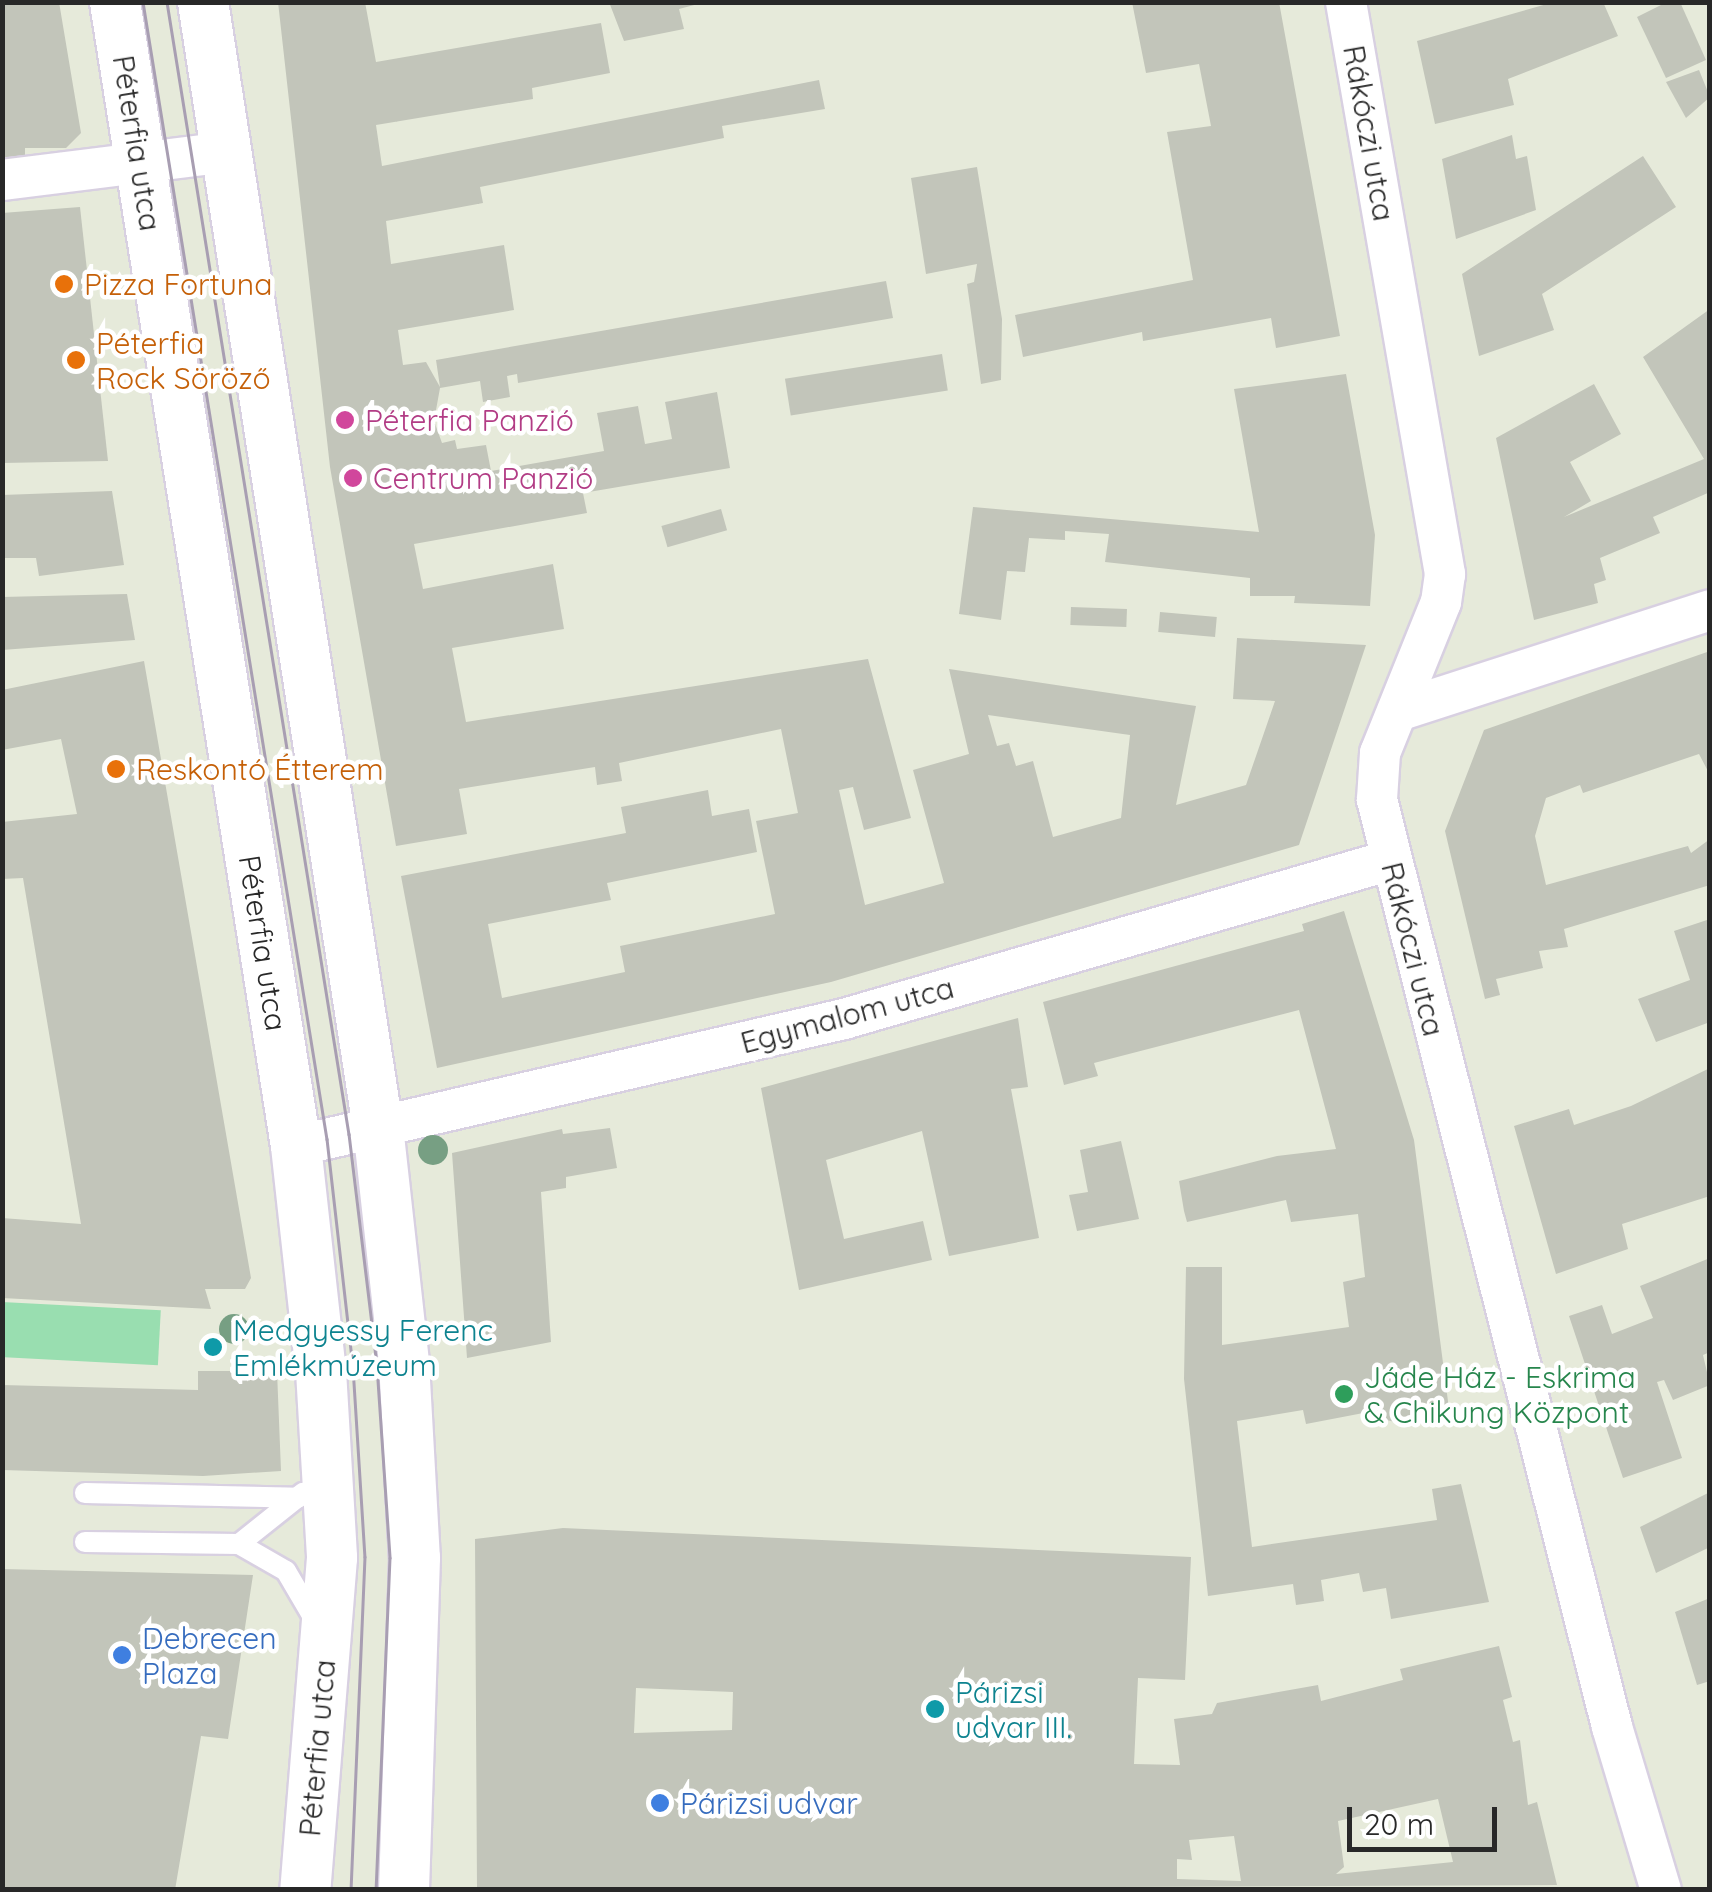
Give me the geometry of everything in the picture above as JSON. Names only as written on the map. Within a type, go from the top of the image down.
[{"type":"street","name":"Péterfia utca","points":[[115,2],[296,1146],[325,1422],[332,1558],[305,1890]]},
{"type":"street","points":[[203,2],[378,1127],[404,1363],[415,1558],[404,1890]]},
{"type":"street","name":"Rákóczi utca","points":[[1346,2],[1445,564],[1441,602],[1376,775],[1391,860],[1607,1708],[1661,1890]]},
{"type":"street","points":[[2,180],[140,166],[226,152]]},
{"type":"street","points":[[1398,710],[1710,610]]},
{"type":"street","name":"Egymalom utca","points":[[296,1146],[844,1019],[1391,860]]},
{"type":"lane","points":[[239,1544],[298,1498],[320,1467],[325,1422]]},
{"type":"lane","points":[[85,1493],[298,1498]]},
{"type":"lane","points":[[84,1542],[239,1544],[266,1555],[302,1592],[324,1662]]},
{"type":"green space","points":[[2,1302],[161,1310],[158,1365],[2,1357]]},
{"type":"building","points":[[2,2],[59,2],[81,133],[66,148],[25,148],[25,157],[2,159]]},
{"type":"building","points":[[278,2],[365,2],[376,62],[601,23],[610,73],[532,88],[533,99],[376,125],[382,166],[819,80],[825,109],[722,126],[724,138],[480,187],[483,203],[386,221],[391,264],[504,245],[514,310],[398,330],[403,365],[426,362],[440,387],[436,360],[886,281],[893,318],[518,383],[517,374],[507,376],[510,397],[483,402],[480,381],[440,388],[434,421],[442,443],[455,440],[457,449],[486,445],[491,471],[604,451],[597,413],[638,406],[645,444],[672,439],[665,402],[717,392],[730,468],[583,493],[587,513],[414,544],[423,589],[553,564],[564,629],[452,648],[466,722],[868,659],[911,818],[864,830],[853,787],[839,790],[865,905],[944,883],[913,770],[969,754],[949,669],[1196,706],[1176,805],[1246,785],[1275,701],[1233,699],[1237,638],[1366,645],[1299,845],[831,982],[437,1068],[401,876],[626,833],[621,807],[708,790],[712,816],[749,809],[757,852],[607,883],[611,900],[488,924],[502,998],[625,972],[620,946],[775,914],[756,821],[798,813],[781,729],[619,763],[622,781],[597,785],[595,767],[459,789],[467,834],[396,846],[330,467]],"holes":[[[988,715],[1130,735],[1121,818],[1053,837],[1033,761],[1016,766],[1009,743],[997,746]]]},
{"type":"building","points":[[609,2],[698,4],[679,9],[684,29],[624,41]]},
{"type":"building","points":[[1132,2],[1279,2],[1340,336],[1276,348],[1271,318],[1143,341],[1142,332],[1023,357],[1015,315],[1193,280],[1167,132],[1211,126],[1199,64],[1146,73]]},
{"type":"building","points":[[1554,2],[1603,2],[1618,36],[1508,79],[1514,105],[1435,124],[1417,41]]},
{"type":"building","points":[[1667,2],[1680,2],[1706,60],[1666,78],[1637,17]]},
{"type":"building","points":[[1699,70],[1710,97],[1686,118],[1666,82]]},
{"type":"building","points":[[1512,135],[1516,159],[1527,156],[1536,210],[1456,239],[1442,159]]},
{"type":"building","points":[[1643,156],[1676,207],[1542,294],[1554,330],[1479,356],[1462,274]]},
{"type":"building","points":[[977,167],[1002,319],[1001,380],[981,384],[967,284],[974,282],[977,264],[926,274],[911,178]]},
{"type":"building","points":[[80,207],[108,461],[2,463],[2,213]]},
{"type":"building","points":[[1710,309],[1710,492],[1653,517],[1660,533],[1600,558],[1606,580],[1594,584],[1598,603],[1534,620],[1496,438],[1594,384],[1621,434],[1570,462],[1591,501],[1564,517],[1704,459],[1643,357]]},
{"type":"building","points":[[942,354],[948,391],[791,415],[785,379]]},
{"type":"building","points":[[1346,374],[1375,535],[1370,606],[1294,603],[1295,596],[1250,596],[1250,578],[1105,562],[1109,534],[1065,531],[1065,540],[1029,538],[1025,572],[1007,571],[1001,620],[959,614],[973,507],[1259,532],[1234,389]]},
{"type":"building","points":[[112,491],[124,565],[39,576],[36,558],[2,558],[2,495]]},
{"type":"building","points":[[721,509],[727,530],[667,547],[661,526]]},
{"type":"building","points":[[127,594],[135,640],[2,650],[2,597]]},
{"type":"building","points":[[1071,607],[1127,609],[1126,627],[1070,625]]},
{"type":"building","points":[[1160,612],[1217,617],[1215,637],[1158,632]]},
{"type":"building","points":[[1710,651],[1710,775],[1699,754],[1583,793],[1580,785],[1546,798],[1535,836],[1546,885],[1688,846],[1691,853],[1710,839],[1710,885],[1564,929],[1568,947],[1539,951],[1543,968],[1496,979],[1500,995],[1485,999],[1445,831],[1484,730]]},
{"type":"building","points":[[144,661],[251,1278],[245,1289],[205,1289],[211,1309],[2,1298],[2,1218],[81,1224],[23,878],[2,879],[2,822],[77,814],[61,739],[2,750],[2,690]]},
{"type":"building","points":[[1344,911],[1414,1140],[1449,1409],[1395,1422],[1382,1419],[1379,1410],[1306,1424],[1303,1410],[1237,1421],[1252,1547],[1437,1520],[1432,1489],[1461,1484],[1489,1602],[1391,1619],[1386,1588],[1363,1592],[1359,1573],[1321,1580],[1324,1601],[1296,1605],[1293,1584],[1208,1596],[1184,1379],[1186,1267],[1222,1267],[1222,1345],[1349,1327],[1343,1282],[1365,1277],[1358,1214],[1291,1222],[1286,1200],[1187,1222],[1184,1211],[1179,1181],[1277,1156],[1336,1149],[1299,1010],[1094,1063],[1098,1076],[1064,1085],[1043,1002],[1304,931],[1302,924]]},
{"type":"building","points":[[1710,919],[1710,1022],[1656,1042],[1638,999],[1690,980],[1674,931]]},
{"type":"building","points":[[1018,1018],[1028,1087],[1011,1089],[1039,1238],[949,1256],[922,1131],[826,1160],[844,1239],[923,1221],[932,1260],[799,1290],[761,1088]]},
{"type":"building","points":[[1710,1068],[1710,1196],[1622,1224],[1628,1249],[1556,1274],[1514,1126],[1569,1109],[1574,1125],[1631,1106]]},
{"type":"building","points":[[610,1128],[617,1168],[566,1177],[566,1188],[541,1192],[551,1342],[467,1358],[452,1153],[562,1129],[563,1134]]},
{"type":"building","points":[[1121,1141],[1139,1219],[1077,1231],[1069,1195],[1088,1192],[1080,1150]]},
{"type":"building","points":[[1710,1258],[1710,1352],[1703,1355],[1710,1385],[1673,1400],[1664,1380],[1657,1382],[1682,1458],[1623,1478],[1569,1316],[1602,1305],[1612,1334],[1653,1318],[1640,1286]]},
{"type":"building","points":[[198,1371],[277,1371],[281,1471],[203,1476],[2,1470],[2,1385],[198,1390]]},
{"type":"building","points":[[1710,1492],[1710,1547],[1656,1573],[1640,1527]]},
{"type":"building","points":[[563,1528],[1191,1557],[1185,1680],[1138,1678],[1134,1764],[1180,1765],[1174,1719],[1212,1714],[1217,1703],[1318,1685],[1321,1701],[1403,1680],[1400,1669],[1499,1646],[1512,1697],[1503,1700],[1513,1742],[1520,1740],[1528,1805],[1537,1802],[1557,1885],[477,1890],[475,1539]],"holes":[[[636,1688],[733,1692],[732,1730],[634,1733]],[[1438,1799],[1453,1862],[1336,1874],[1344,1867],[1338,1821]],[[1234,1836],[1241,1881],[1177,1879],[1177,1859],[1192,1860],[1189,1840]]]},
{"type":"building","name":"Debrecen Plaza","points":[[2,1569],[253,1575],[228,1739],[201,1736],[175,1890],[2,1890]]},
{"type":"building","points":[[1710,1598],[1710,1681],[1697,1685],[1675,1612]]},
{"type":"tram line","points":[[143,2],[327,1139],[353,1367],[365,1557],[351,1890]]},
{"type":"tram line","points":[[167,2],[349,1134],[377,1366],[390,1558],[376,1890]]},
{"type":"place","name":"Pizza Fortuna","points":[[64,284]]},
{"type":"place","name":"Péterfia Rock Söröző","points":[[76,360]]},
{"type":"place","name":"Péterfia Panzió","points":[[345,420]]},
{"type":"place","name":"Centrum Panzió","points":[[353,478]]},
{"type":"place","name":"Reskontó Étterem","points":[[116,769]]},
{"type":"place","name":"Medgyessy Ferenc Emlékmúzeum","points":[[213,1347]]},
{"type":"place","name":"Jáde Ház - Eskrima & Chikung Központ","points":[[1344,1394]]},
{"type":"place","name":"Debrecen Plaza","points":[[122,1655]]},
{"type":"place","name":"Párizsi udvar III.","points":[[935,1709]]},
{"type":"place","name":"Párizsi udvar","points":[[660,1803]]}]
